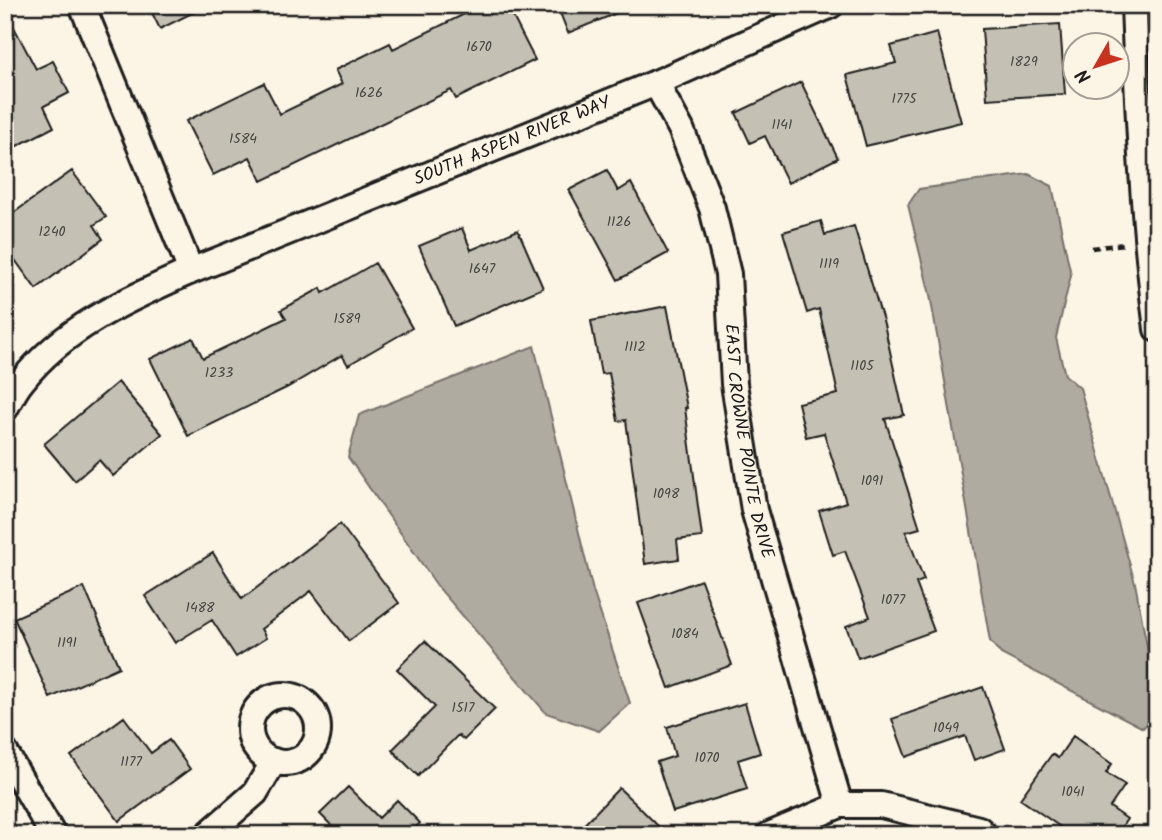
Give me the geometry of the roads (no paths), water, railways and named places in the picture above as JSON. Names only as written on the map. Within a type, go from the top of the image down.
[{"type":"street","points":[[82,5],[191,271]]},
{"type":"street","name":"SOUTH ASPEN RIVER WAY","points":[[5,409],[21,382],[50,351],[83,324],[124,301],[191,271],[656,83],[831,5]]},
{"type":"street","points":[[1134,5],[1139,158],[1157,329]]},
{"type":"street","name":"EAST CROWNE POINTE DRIVE","points":[[656,83],[681,130],[712,208],[728,274],[734,384],[754,510],[840,805]]},
{"type":"street","points":[[5,752],[53,835]]},
{"type":"street","points":[[207,835],[255,793],[274,761]]},
{"type":"street","points":[[769,835],[840,805],[881,805],[979,829],[985,835]]}]
